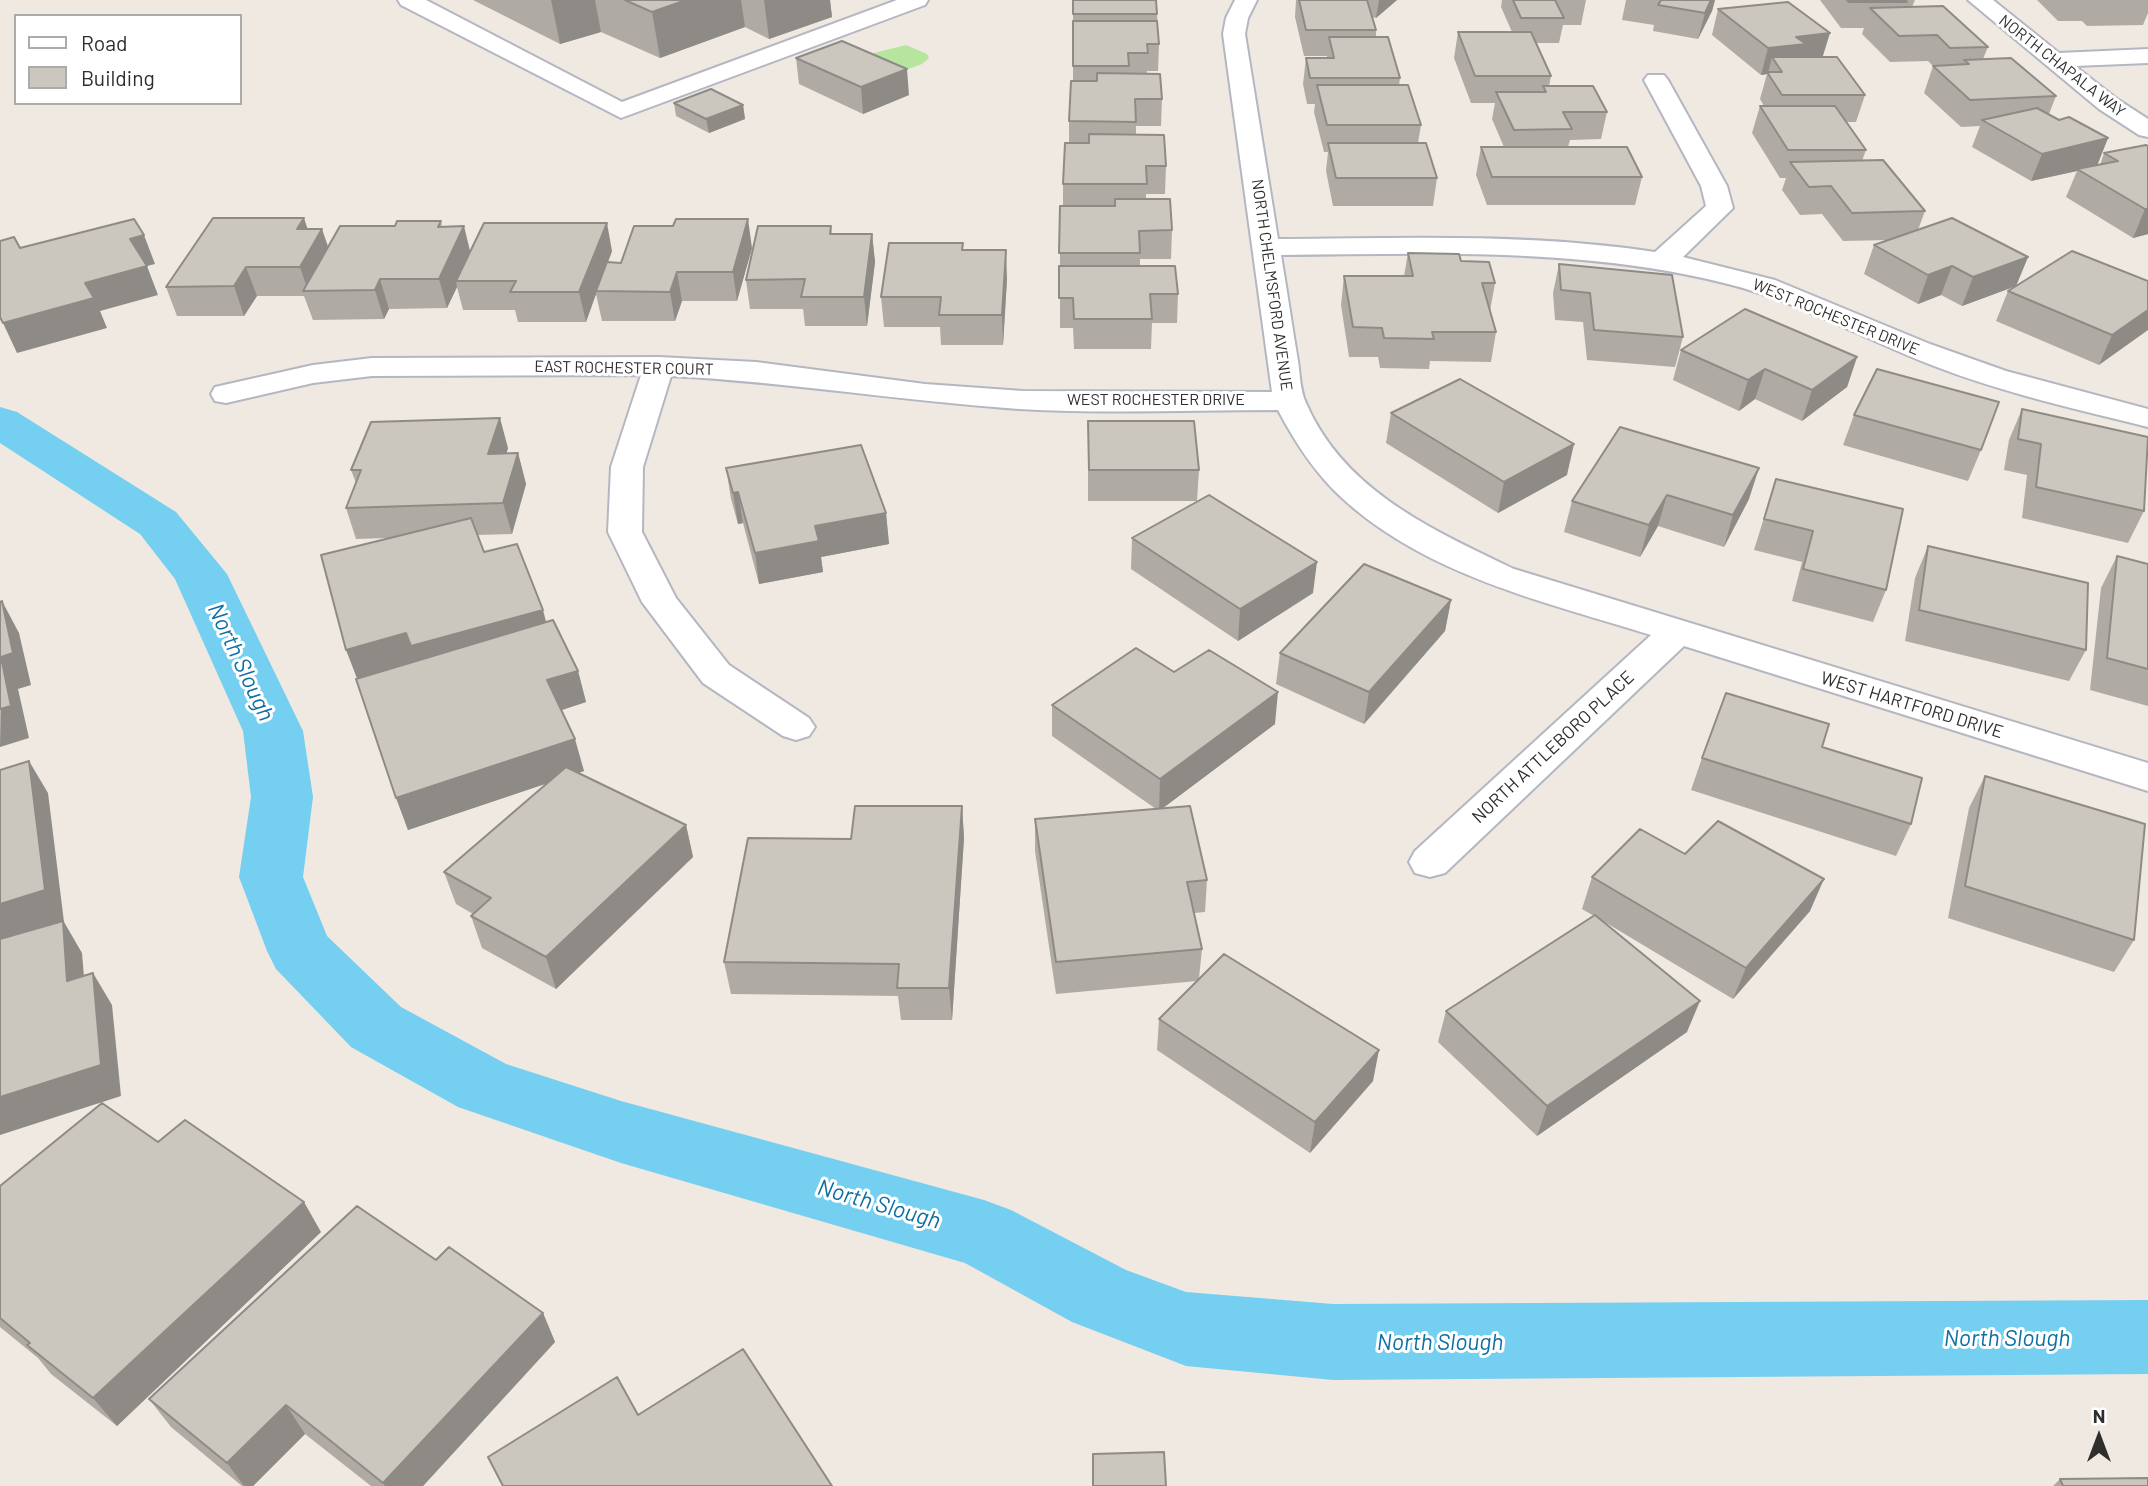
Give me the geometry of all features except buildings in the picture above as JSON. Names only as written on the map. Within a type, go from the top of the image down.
[{"type":"street","points":[[409,0],[621,111],[918,0]]},
{"type":"street","name":"NORTH CHELMSFORD AVENUE","points":[[1246,0],[1237,18],[1234,34],[1289,401],[1304,433],[1325,464],[1364,500],[1407,531],[1502,577],[1677,632]]},
{"type":"street","name":"NORTH CHAPALA WAY","points":[[1979,0],[2108,104],[2148,130]]},
{"type":"street","points":[[2053,60],[2148,55]]},
{"type":"street","points":[[1657,80],[1714,186],[1720,208],[1663,260]]},
{"type":"street","name":"WEST ROCHESTER DRIVE","points":[[1266,247],[1553,248],[1663,260],[1740,278],[1788,294],[1945,360],[2015,385],[2148,418]]},
{"type":"street","points":[[659,366],[628,467],[625,532],[660,602],[716,674],[796,727]]},
{"type":"street","name":"EAST ROCHESTER COURT","points":[[226,394],[313,374],[372,367],[659,366],[756,371],[925,393],[1023,400]]},
{"type":"street","name":"WEST ROCHESTER DRIVE","points":[[1023,400],[1289,401]]},
{"type":"street","name":"WEST HARTFORD DRIVE","points":[[1677,632],[2148,777]]},
{"type":"street","name":"NORTH ATTLEBORO PLACE","points":[[1430,862],[1677,632]]},
{"type":"green space","points":[[906,45],[927,54],[929,58],[922,64],[900,72],[870,54]]},
{"type":"waterway","name":"North Slough","points":[[0,422],[158,523],[200,574],[273,731],[282,797],[271,877],[300,951],[376,1027],[483,1086],[621,1132],[984,1234],[1100,1296],[1186,1329],[1333,1342],[2148,1337]]}]
